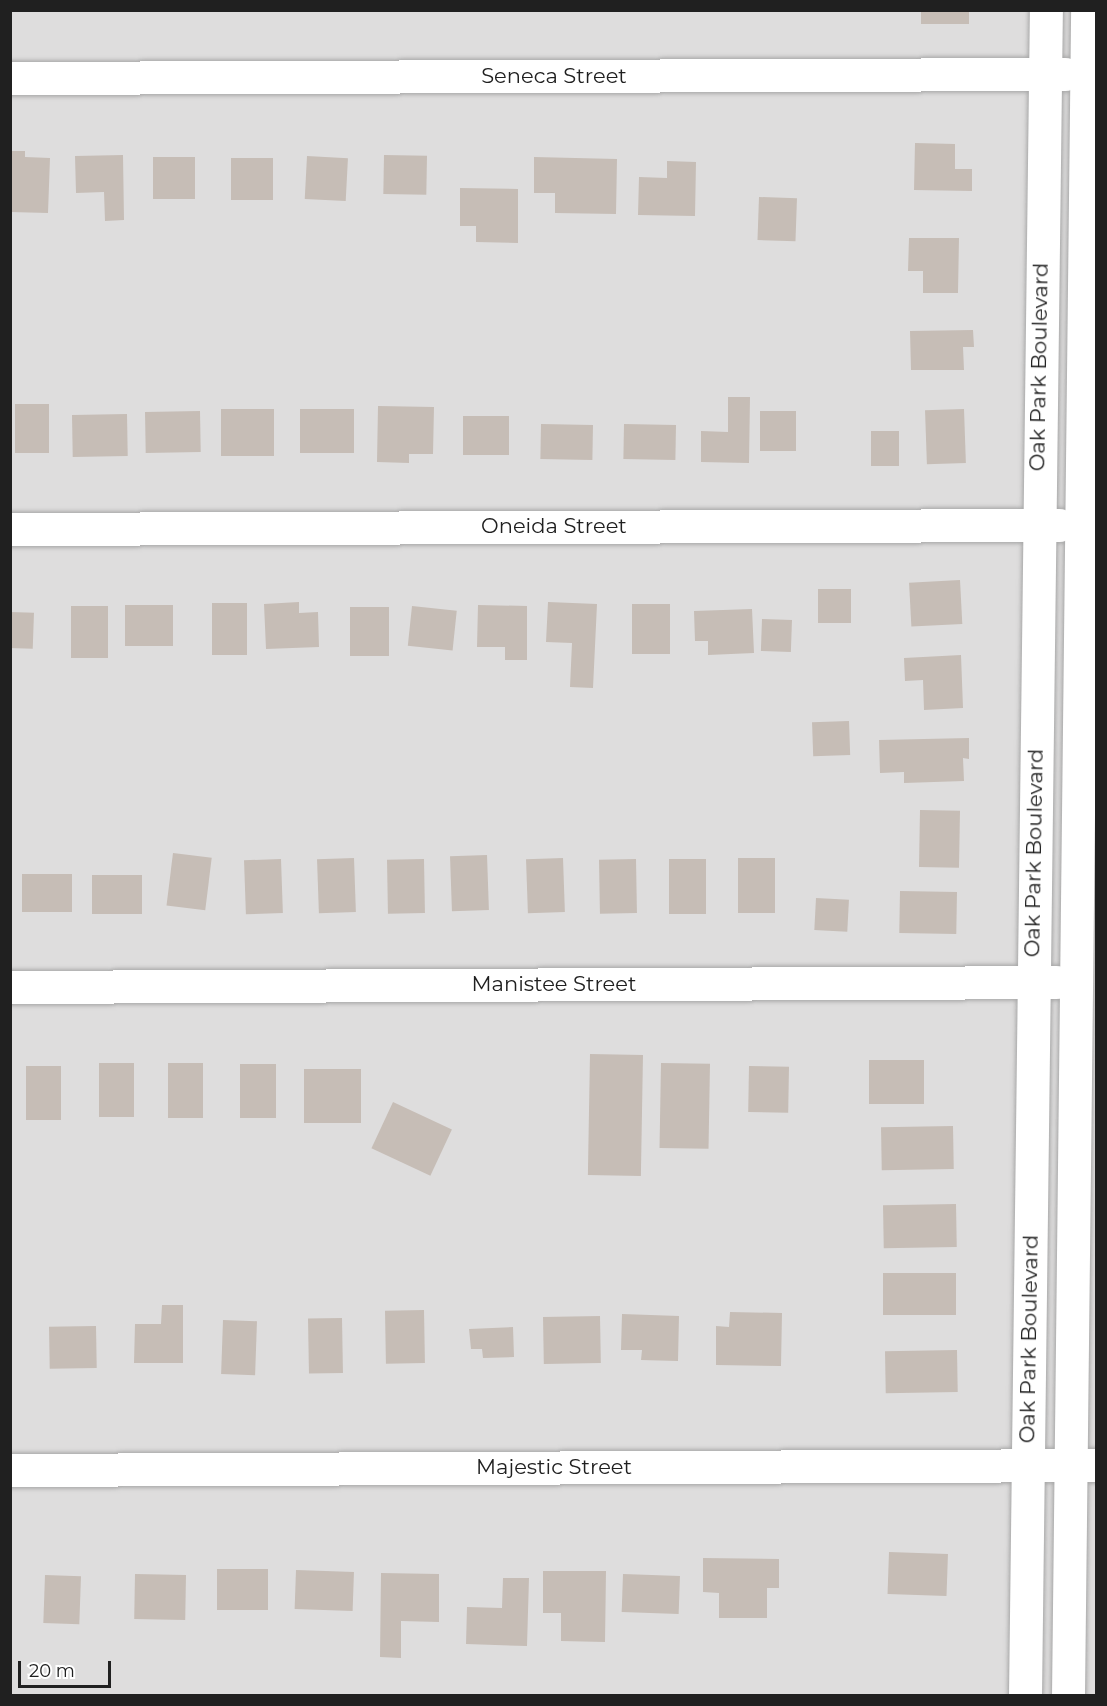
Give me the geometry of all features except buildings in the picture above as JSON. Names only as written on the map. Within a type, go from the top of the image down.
[{"type":"street","name":"Oak Park Boulevard","points":[[1026,1695],[1043,74],[1046,10]]},
{"type":"street","name":"Oak Park Boulevard","points":[[1068,1695],[1084,1465],[1091,74],[1087,10]]},
{"type":"street","name":"Seneca Street","points":[[10,78],[1091,74]]},
{"type":"street","name":"Oneida Street","points":[[10,529],[1088,524]]},
{"type":"street","name":"Manistee Street","points":[[10,987],[1086,982]]},
{"type":"street","name":"Majestic Street","points":[[10,1470],[1084,1465]]},
{"type":"shaded area","points":[[11,11],[1096,11],[1096,1695],[11,1695]]}]
